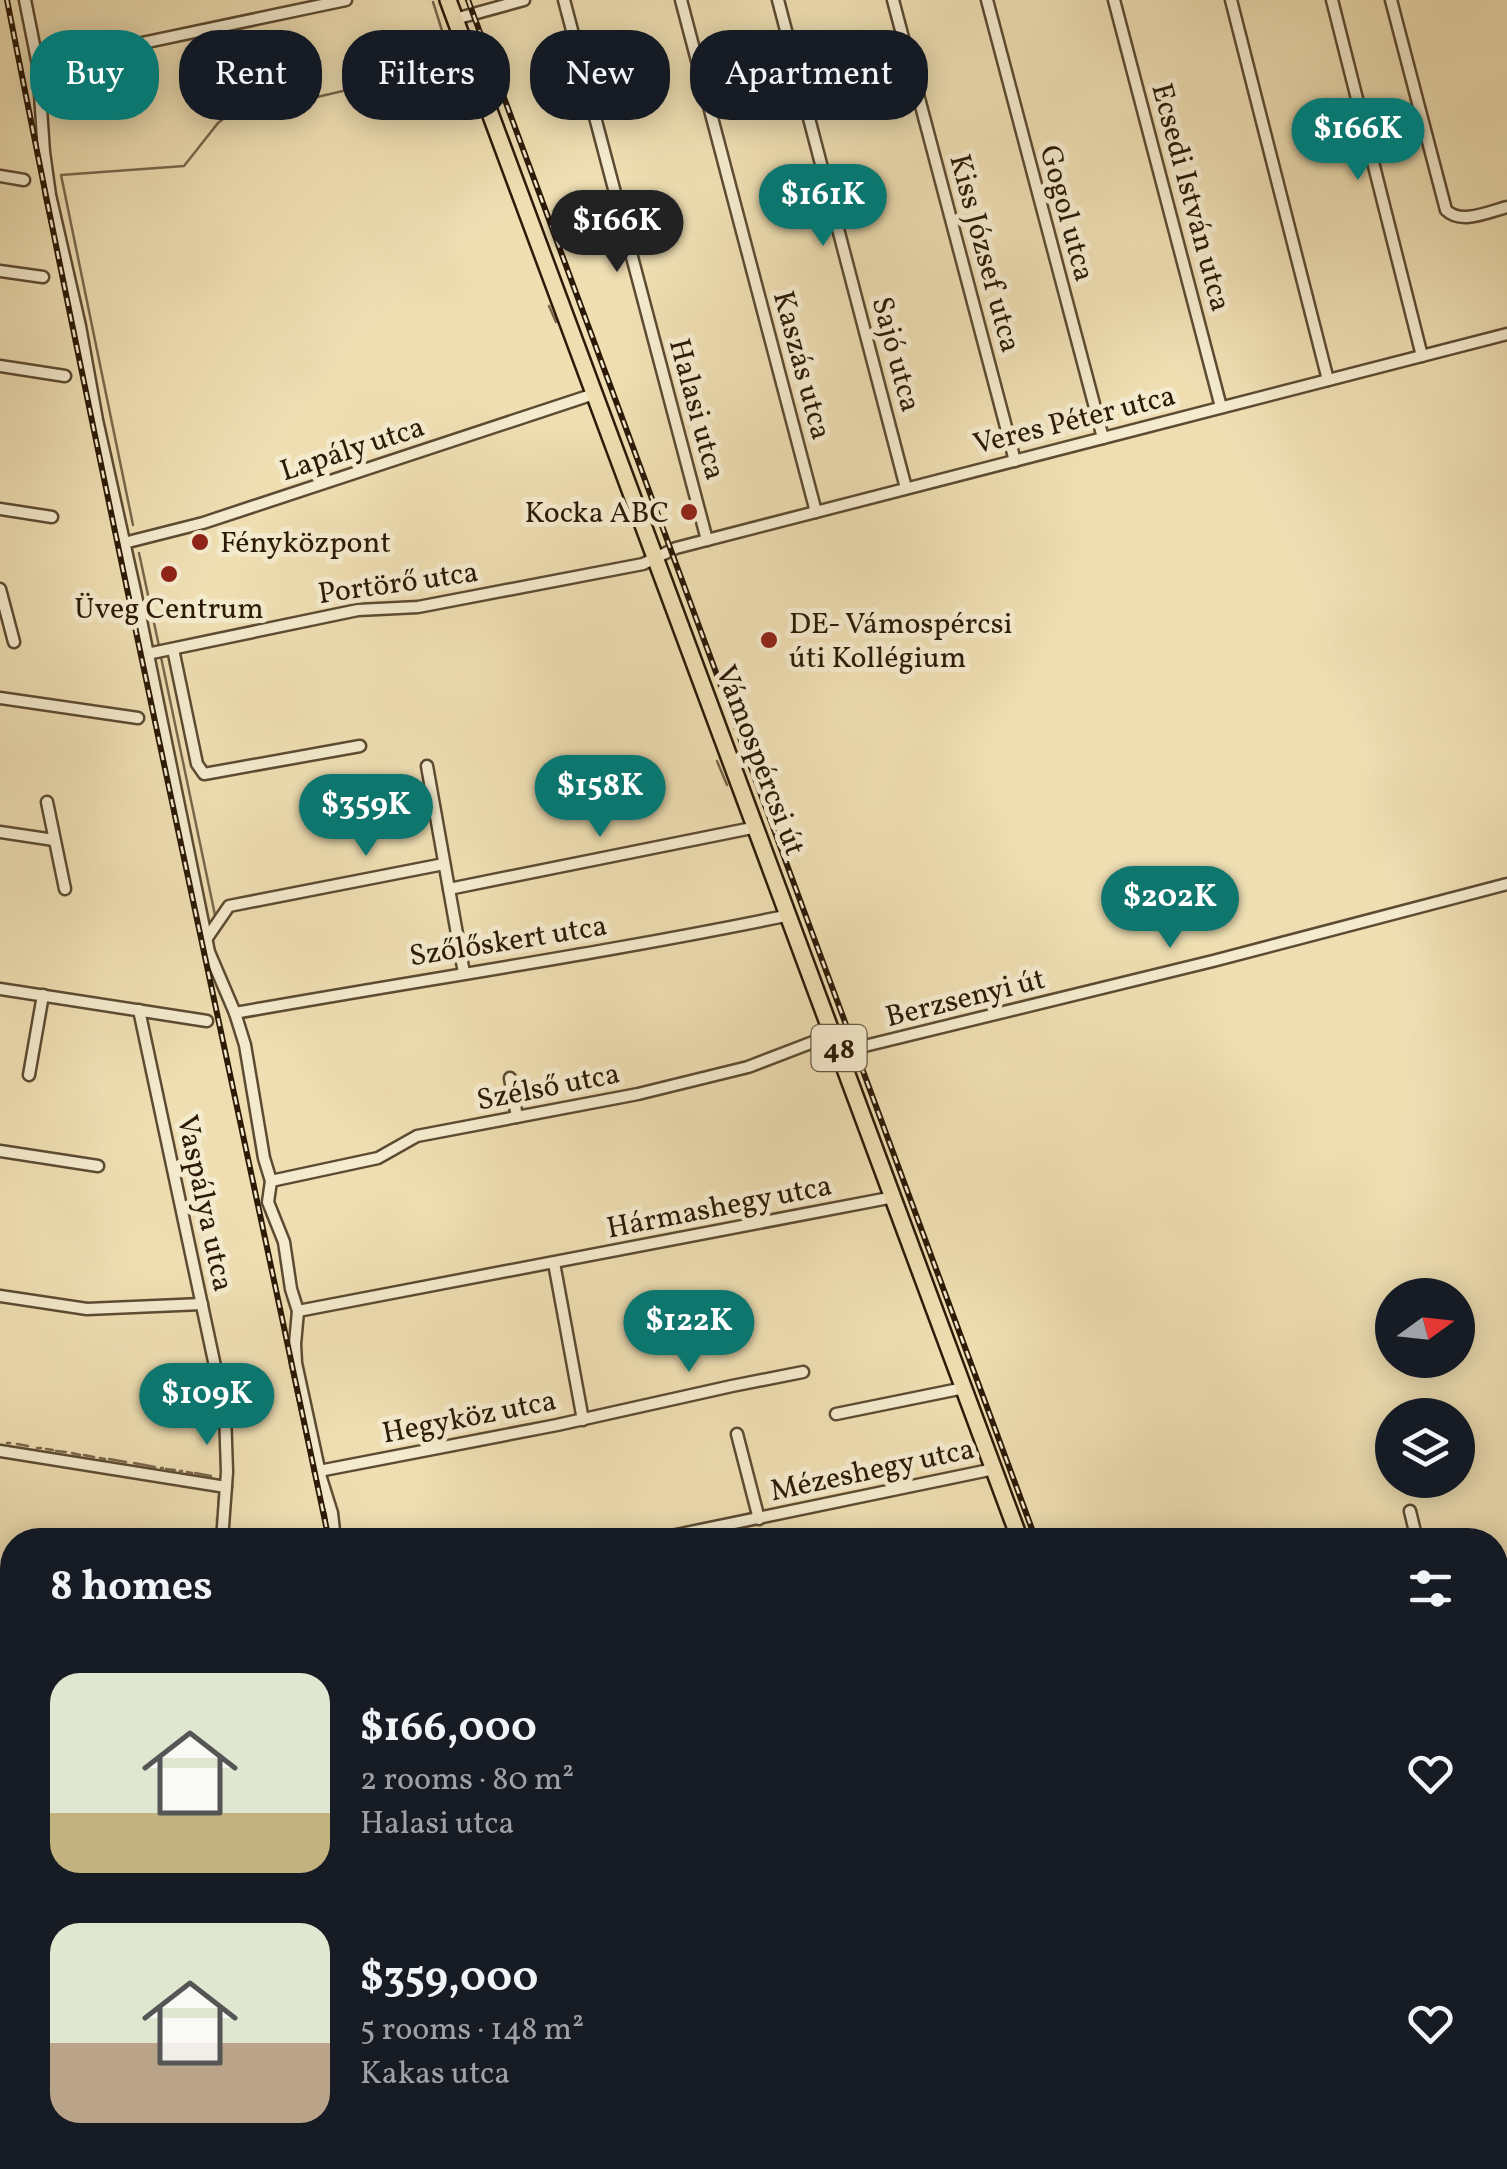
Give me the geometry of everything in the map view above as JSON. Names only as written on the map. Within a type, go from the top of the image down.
[{"type":"main road","name":"Vámospércsi út","points":[[448,0],[1016,1528]]},
{"type":"street","points":[[25,0],[31,30]]},
{"type":"street","points":[[159,40],[346,0]]},
{"type":"street","points":[[455,18],[483,5],[524,0]]},
{"type":"street","name":"Halasi utca","points":[[564,0],[707,540]]},
{"type":"street","name":"Kaszás utca","points":[[681,0],[816,512]]},
{"type":"street","name":"Sajó utca","points":[[778,0],[906,488]]},
{"type":"street","name":"Kiss József utca","points":[[894,0],[1014,460]]},
{"type":"street","name":"Gogol utca","points":[[986,0],[1102,438]]},
{"type":"street","name":"Ecsedi István utca","points":[[1114,0],[1221,408]]},
{"type":"street","points":[[1231,0],[1328,380]]},
{"type":"street","points":[[1332,0],[1422,356]]},
{"type":"street","points":[[1391,0],[1447,211],[1461,218],[1507,207]]},
{"type":"street","points":[[42,120],[50,195],[206,938],[212,964],[245,1045],[271,1181],[269,1207],[284,1242],[298,1311],[294,1352],[333,1528]]},
{"type":"street","points":[[0,176],[24,180]]},
{"type":"street","points":[[0,270],[43,277]]},
{"type":"street","name":"Veres Péter utca","points":[[655,558],[676,548],[1507,334]]},
{"type":"street","points":[[0,366],[64,376]]},
{"type":"street","name":"Lapály utca","points":[[124,543],[203,523],[594,394]]},
{"type":"street","points":[[0,509],[52,517]]},
{"type":"street","name":"Portörő utca","points":[[147,654],[358,610],[418,607],[507,591],[640,565],[655,558]]},
{"type":"street","points":[[1,596],[14,642]]},
{"type":"street","points":[[173,649],[197,764],[204,774],[360,746]]},
{"type":"street","points":[[0,698],[138,718]]},
{"type":"street","points":[[427,766],[464,973]]},
{"type":"street","points":[[46,802],[65,889]]},
{"type":"street","points":[[449,889],[757,828]]},
{"type":"street","points":[[0,832],[54,840]]},
{"type":"street","points":[[206,938],[229,906],[444,864]]},
{"type":"street","name":"Berzsenyi út","points":[[840,1052],[1507,884]]},
{"type":"street","name":"Szőlőskert utca","points":[[234,1012],[790,916]]},
{"type":"street","points":[[0,989],[207,1021]]},
{"type":"street","points":[[30,1075],[43,996]]},
{"type":"street","name":"Vaspálya utca","points":[[139,1010],[223,1407],[227,1442],[223,1528]]},
{"type":"street","name":"Szélső utca","points":[[271,1181],[378,1158],[416,1136],[638,1094],[748,1067],[834,1034]]},
{"type":"street","points":[[510,1078],[517,1117]]},
{"type":"street","points":[[0,1151],[98,1166]]},
{"type":"street","name":"Hármashegy utca","points":[[298,1311],[894,1197]]},
{"type":"street","points":[[554,1263],[583,1420]]},
{"type":"street","points":[[0,1296],[92,1309],[202,1304]]},
{"type":"street","name":"Hegyköz utca","points":[[319,1470],[583,1420],[803,1372]]},
{"type":"street","points":[[836,1414],[964,1388]]},
{"type":"street","name":"Mézeshegy utca","points":[[737,1434],[760,1519]]},
{"type":"street","points":[[0,1451],[226,1487]]},
{"type":"street","name":"Mézeshegy utca","points":[[715,1528],[994,1469]]},
{"type":"street","points":[[1410,1511],[1415,1528]]},
{"type":"waterway","points":[[133,525],[61,175],[184,166],[223,119],[424,72],[445,40],[433,2]]},
{"type":"waterway","points":[[549,306],[556,322]]},
{"type":"waterway","points":[[139,553],[159,646]]},
{"type":"waterway","points":[[161,657],[215,915]]},
{"type":"waterway","points":[[717,761],[727,785]]},
{"type":"waterway","points":[[17,1444],[28,1446]]},
{"type":"waterway","points":[[46,1449],[53,1450]]},
{"type":"waterway","points":[[56,1451],[66,1452]]},
{"type":"waterway","points":[[72,1453],[80,1455]]},
{"type":"waterway","points":[[84,1455],[94,1457]]},
{"type":"waterway","points":[[100,1458],[105,1459]]},
{"type":"waterway","points":[[109,1459],[126,1462]]},
{"type":"waterway","points":[[134,1463],[155,1467]]},
{"type":"waterway","points":[[166,1469],[175,1470]]},
{"type":"waterway","points":[[187,1472],[192,1473]]},
{"type":"waterway","points":[[195,1473],[211,1476]]},
{"type":"waterway","points":[[218,1511],[219,1495]]},
{"type":"railway","points":[[7,0],[326,1528]]},
{"type":"railway","points":[[468,0],[1032,1528]]},
{"type":"place","name":"Kocka ABC","points":[[689,512]]},
{"type":"place","name":"Fényközpont","points":[[200,542]]},
{"type":"place","name":"Üveg Centrum","points":[[169,574]]},
{"type":"place","name":"DE- Vámospércsi úti Kollégium","points":[[769,640]]}]
